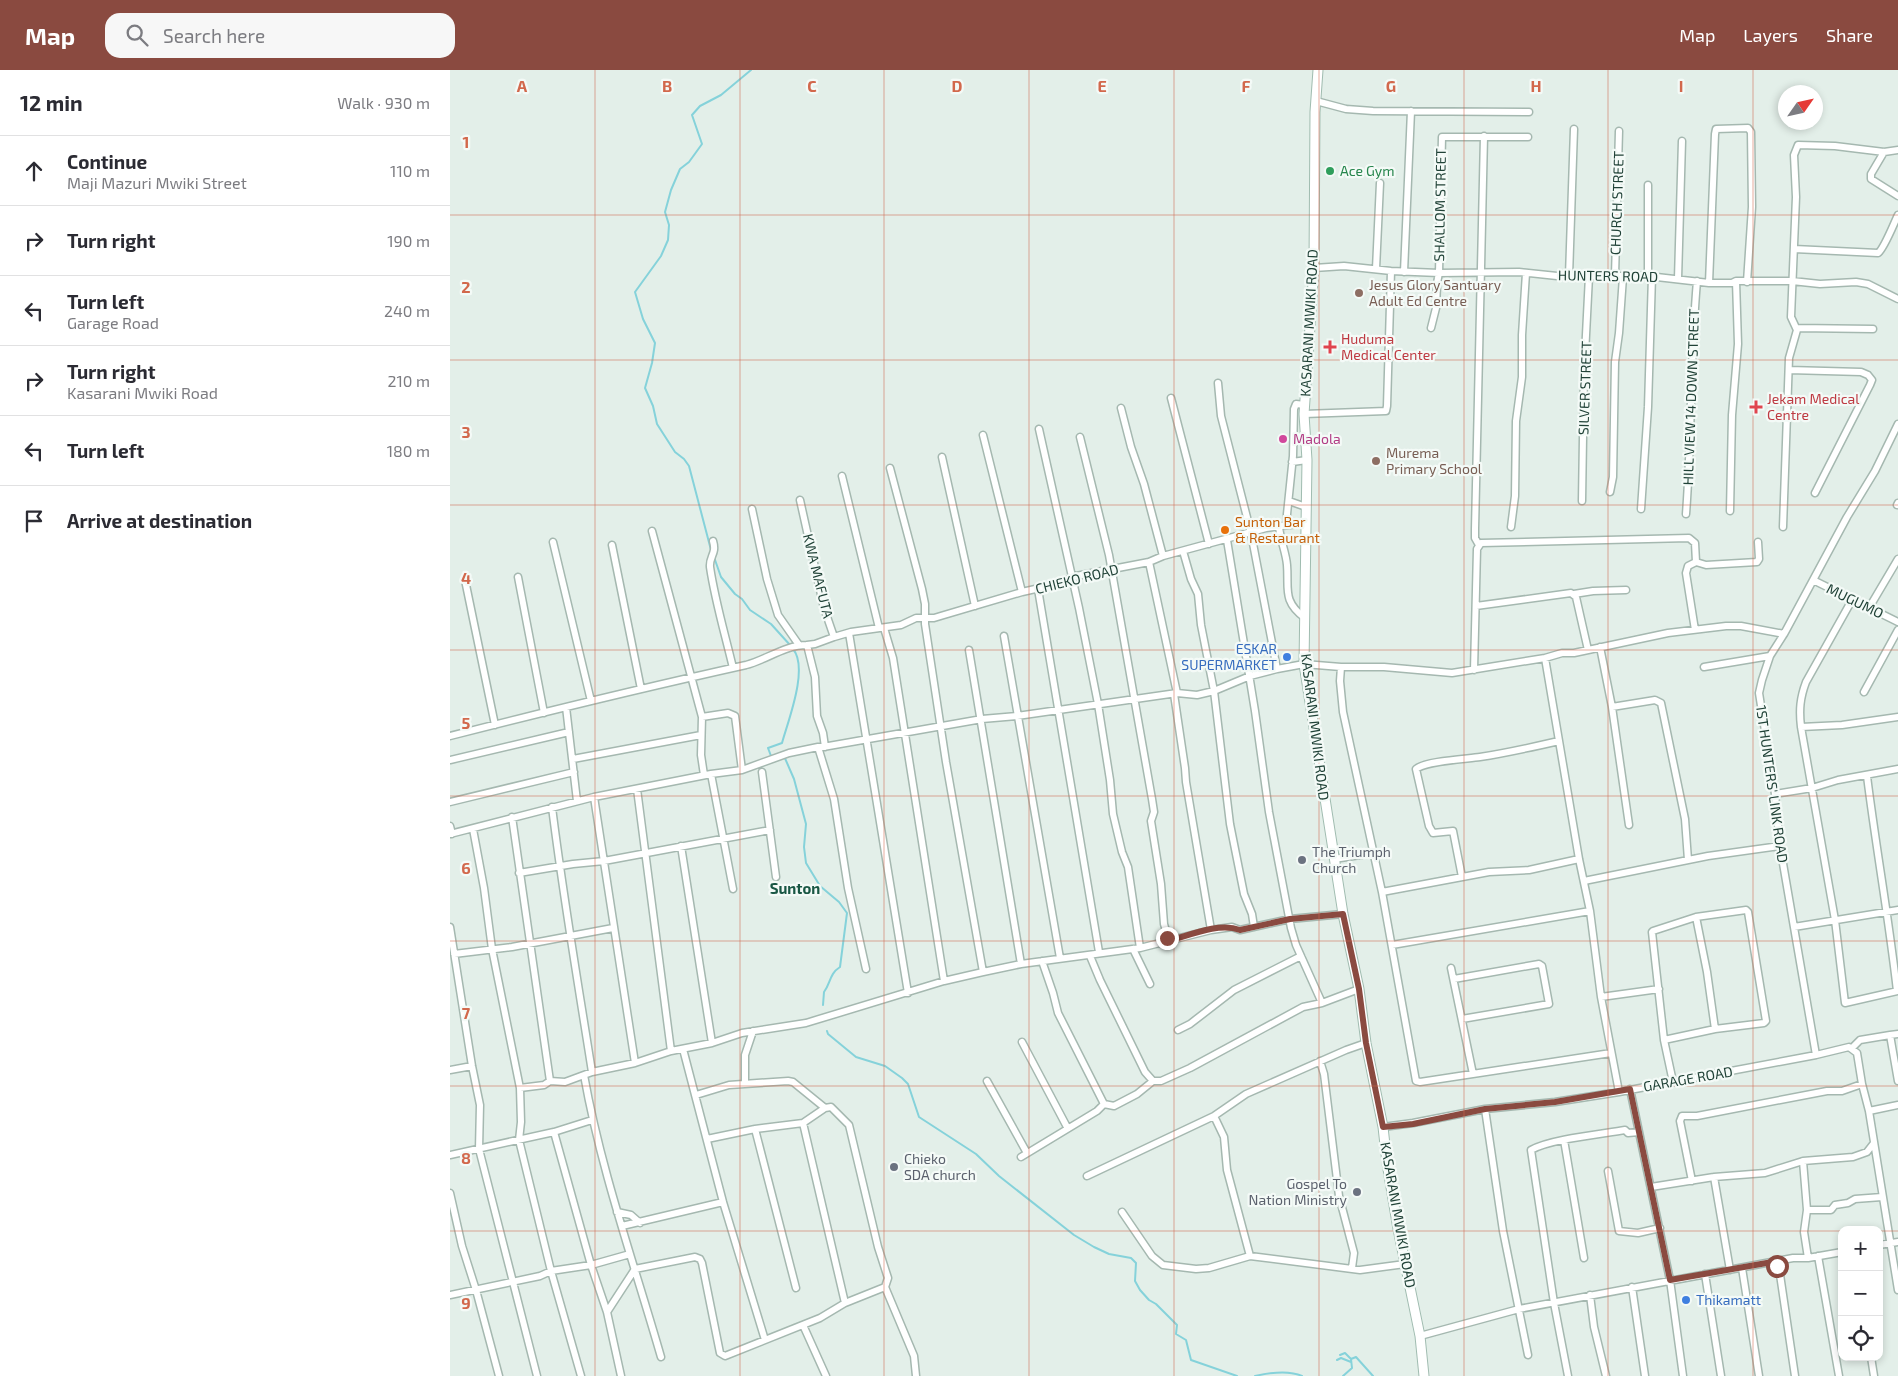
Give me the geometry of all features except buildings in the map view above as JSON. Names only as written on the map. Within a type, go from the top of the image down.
[{"type":"main road","name":"KASARANI MWIKI ROAD","points":[[1318,70],[1314,268],[1304,409],[1308,460],[1304,664],[1343,914],[1359,989],[1366,1043],[1383,1127],[1387,1163],[1420,1336],[1424,1376]]},
{"type":"street","points":[[1316,100],[1346,109],[1529,112]]},
{"type":"street","points":[[1404,272],[1411,111]]},
{"type":"street","points":[[1710,283],[1716,129],[1748,128],[1751,132],[1752,207],[1747,282]]},
{"type":"street","points":[[1569,276],[1574,129]]},
{"type":"street","name":"CHURCH STREET","points":[[1615,276],[1619,131]]},
{"type":"street","name":"SHALLOM STREET","points":[[1432,328],[1436,308],[1436,283],[1439,273],[1442,139],[1444,136],[1528,137]]},
{"type":"street","points":[[1474,670],[1479,545],[1475,538],[1475,529],[1484,136]]},
{"type":"street","points":[[1678,279],[1682,142]]},
{"type":"street","points":[[1873,329],[1798,328],[1793,323],[1791,317],[1796,198],[1794,155],[1798,145],[1835,146],[1884,152],[1898,150]]},
{"type":"street","points":[[1884,152],[1871,174],[1871,179],[1898,196]]},
{"type":"street","points":[[1376,269],[1380,183]]},
{"type":"street","points":[[1641,510],[1648,407],[1650,276],[1648,185]]},
{"type":"street","points":[[1794,249],[1878,253],[1882,250],[1898,215]]},
{"type":"street","name":"HUNTERS ROAD","points":[[1314,268],[1344,266],[1404,272],[1650,276],[1710,283],[1732,283],[1736,281],[1792,281],[1820,284],[1856,282],[1868,284],[1898,299]]},
{"type":"street","points":[[1287,525],[1295,406],[1304,409],[1386,411],[1391,271]]},
{"type":"street","points":[[1511,528],[1515,496],[1516,421],[1522,377],[1522,335],[1526,273]]},
{"type":"street","name":"SILVER STREET","points":[[1582,501],[1584,374],[1589,276]]},
{"type":"street","points":[[1610,492],[1613,477],[1615,362],[1623,277]]},
{"type":"street","name":"HILL VIEW 14 DOWN STREET","points":[[1686,514],[1697,281]]},
{"type":"street","points":[[1730,512],[1732,415],[1738,344],[1736,281]]},
{"type":"street","points":[[1783,527],[1789,358],[1798,328]]},
{"type":"street","points":[[1789,370],[1861,372],[1868,375],[1872,380],[1815,493]]},
{"type":"street","points":[[1218,383],[1221,416],[1251,533],[1277,668]]},
{"type":"street","points":[[1171,398],[1210,544]]},
{"type":"street","points":[[1121,408],[1131,447],[1144,484],[1162,556]]},
{"type":"street","name":"1ST HUNTERS' LINK ROAD","points":[[1816,1056],[1780,846],[1775,794],[1759,694],[1770,656],[1784,634],[1847,517],[1875,471],[1898,424]]},
{"type":"street","points":[[1039,429],[1098,704],[1110,780],[1113,814],[1122,852],[1128,867],[1137,948],[1150,984]]},
{"type":"street","points":[[983,435],[1022,592]]},
{"type":"street","points":[[1080,437],[1111,569],[1135,698],[1154,812],[1151,821],[1162,884],[1164,924],[1169,941]]},
{"type":"street","points":[[1293,446],[1306,445]]},
{"type":"street","points":[[942,457],[975,606]]},
{"type":"street","points":[[1292,462],[1308,460]]},
{"type":"street","points":[[890,468],[922,590],[925,624],[946,762],[983,972]]},
{"type":"street","points":[[842,476],[882,628],[893,658],[944,981]]},
{"type":"street","name":"KWA MAFUTA","points":[[800,500],[824,608],[834,637],[849,633]]},
{"type":"street","points":[[1289,501],[1306,507]]},
{"type":"street","points":[[752,509],[778,615],[794,646]]},
{"type":"street","name":"CHIEKO ROAD","points":[[849,633],[901,625],[916,618],[934,618],[1022,592],[1062,583],[1071,577],[1149,562],[1162,556],[1279,526],[1306,523]]},
{"type":"street","points":[[1279,526],[1280,539],[1287,565],[1286,584],[1292,606],[1305,618]]},
{"type":"street","points":[[652,531],[702,717],[701,735],[707,774],[733,889]]},
{"type":"street","points":[[1479,545],[1481,543],[1689,538],[1695,543],[1696,562]]},
{"type":"street","points":[[1227,540],[1250,676],[1269,812],[1290,919],[1296,945],[1322,1003]]},
{"type":"street","points":[[713,541],[716,551],[710,565],[719,614],[733,668]]},
{"type":"street","points":[[553,542],[591,702]]},
{"type":"street","points":[[1695,630],[1686,573],[1688,566],[1696,562],[1706,565],[1757,562],[1759,559],[1758,542]]},
{"type":"street","points":[[612,545],[641,688]]},
{"type":"street","points":[[1183,551],[1198,594],[1214,691],[1230,824],[1244,894],[1252,914],[1254,927]]},
{"type":"street","points":[[1869,608],[1898,559]]},
{"type":"street","points":[[1149,562],[1176,693],[1186,782],[1211,930]]},
{"type":"street","points":[[518,577],[544,712]]},
{"type":"street","points":[[465,580],[495,724]]},
{"type":"street","name":"MUGUMO","points":[[1813,580],[1898,622]]},
{"type":"street","points":[[1038,589],[1099,952]]},
{"type":"street","points":[[1476,606],[1571,592],[1574,594],[1593,591],[1626,590]]},
{"type":"street","points":[[1574,594],[1588,650]]},
{"type":"street","points":[[1852,600],[1806,682],[1801,695],[1799,709],[1835,920],[1845,1003],[1897,991],[1895,954],[1877,854],[1867,776]]},
{"type":"street","points":[[450,826],[451,834],[594,796],[707,774],[742,770],[789,753],[867,739],[982,719],[1017,716],[1135,698],[1176,693],[1197,695],[1214,691],[1250,676],[1277,668],[1304,664],[1341,667],[1384,667],[1452,674],[1545,658],[1562,653],[1588,650],[1668,633],[1741,626],[1784,634]]},
{"type":"street","points":[[1864,692],[1898,630]]},
{"type":"street","points":[[849,633],[908,993]]},
{"type":"street","points":[[1004,636],[1060,958]]},
{"type":"street","points":[[450,736],[641,688],[749,664],[794,646],[815,644],[834,637]]},
{"type":"street","points":[[806,645],[816,677],[817,716],[823,733],[822,747],[834,799],[848,888],[866,969]]},
{"type":"street","points":[[1600,647],[1612,707],[1629,825]]},
{"type":"street","points":[[969,650],[982,719],[1021,964]]},
{"type":"street","points":[[1704,667],[1770,656]]},
{"type":"street","points":[[1545,658],[1579,859],[1590,911],[1601,997],[1619,1092]]},
{"type":"street","points":[[1341,667],[1340,681],[1343,712],[1382,892],[1416,1081],[1522,1068],[1558,1060],[1611,1053]]},
{"type":"street","points":[[1612,707],[1655,700],[1661,703],[1685,819],[1688,860]]},
{"type":"street","points":[[566,707],[577,801]]},
{"type":"street","points":[[702,717],[728,713],[735,716],[742,770]]},
{"type":"street","points":[[1801,727],[1842,725],[1898,717]]},
{"type":"street","points":[[450,760],[570,732]]},
{"type":"street","points":[[573,758],[701,735]]},
{"type":"street","points":[[1462,877],[1452,831],[1433,833],[1429,826],[1416,769],[1429,764],[1480,757],[1559,741]]},
{"type":"street","points":[[1775,794],[1812,788],[1838,780],[1898,770]]},
{"type":"street","points":[[450,802],[574,772]]},
{"type":"street","points":[[762,772],[776,877]]},
{"type":"street","points":[[637,789],[671,1051]]},
{"type":"street","points":[[594,796],[635,1063]]},
{"type":"street","points":[[552,807],[559,866],[592,1072]]},
{"type":"street","points":[[512,817],[550,1081]]},
{"type":"street","points":[[473,829],[484,888],[492,949],[520,1088],[521,1122],[519,1140],[551,1271],[581,1376]]},
{"type":"street","points":[[519,873],[646,854],[770,830]]},
{"type":"street","points":[[681,846],[712,1042]]},
{"type":"street","points":[[1584,881],[1753,848],[1780,846]]},
{"type":"street","points":[[1334,859],[1373,853]]},
{"type":"street","points":[[1382,892],[1489,872],[1529,870],[1579,859]]},
{"type":"street","points":[[1664,1040],[1716,1028],[1764,1023],[1766,1021],[1748,912],[1746,910],[1696,917],[1652,932],[1664,1040],[1673,1082]]},
{"type":"street","points":[[1794,927],[1898,910]]},
{"type":"street","points":[[1392,945],[1590,911]]},
{"type":"street","points":[[520,1088],[544,1085],[550,1081],[565,1082],[592,1072],[635,1063],[671,1051],[753,1031],[806,1023],[944,981],[983,972],[1021,964],[1090,956],[1099,952],[1137,948],[1211,930],[1232,927],[1240,930],[1290,919],[1343,914]]},
{"type":"street","points":[[1696,917],[1708,972],[1716,1028]]},
{"type":"street","points":[[450,927],[480,1105],[479,1149],[537,1376]]},
{"type":"street","points":[[454,954],[613,928]]},
{"type":"street","points":[[1090,956],[1140,1063],[1153,1081]]},
{"type":"street","points":[[1178,1030],[1190,1024],[1234,990],[1301,956]]},
{"type":"street","points":[[1042,961],[1058,1013],[1104,1104]]},
{"type":"street","points":[[1454,979],[1539,964],[1542,966],[1548,1004],[1462,1019]]},
{"type":"street","points":[[1451,968],[1473,1074]]},
{"type":"street","points":[[1104,1104],[1114,1106],[1137,1094],[1153,1081],[1161,1081],[1190,1068],[1303,1007],[1322,1003],[1359,989]]},
{"type":"street","points":[[1601,997],[1659,990]]},
{"type":"street","points":[[745,1083],[746,1055],[753,1031]]},
{"type":"street","name":"GARAGE ROAD","points":[[1383,1127],[1413,1124],[1485,1109],[1555,1102],[1619,1092],[1816,1056],[1849,1047],[1852,1048],[1860,1040],[1898,1034]]},
{"type":"street","points":[[1890,1035],[1898,1081]]},
{"type":"street","points":[[1022,1042],[1067,1127]]},
{"type":"street","points":[[1087,1176],[1214,1116],[1246,1094],[1366,1043]]},
{"type":"street","points":[[1852,1048],[1857,1052],[1862,1084],[1874,1132],[1882,1197],[1898,1290]]},
{"type":"street","points":[[683,1049],[723,1202],[765,1340]]},
{"type":"street","points":[[1320,1061],[1324,1074],[1339,1196],[1354,1253],[1352,1268]]},
{"type":"street","points":[[450,1070],[472,1066]]},
{"type":"street","points":[[584,1075],[592,1120],[617,1212],[661,1357]]},
{"type":"street","points":[[696,1095],[729,1085],[791,1081],[825,1108]]},
{"type":"street","points":[[988,1081],[1024,1155],[1067,1127],[1097,1111],[1104,1104]]},
{"type":"street","points":[[1692,1181],[1680,1121],[1682,1116],[1697,1116],[1828,1091],[1842,1091],[1862,1084]]},
{"type":"street","points":[[1630,1089],[1670,1280],[1683,1376]]},
{"type":"street","points":[[1869,1110],[1898,1105]]},
{"type":"street","points":[[707,1139],[754,1129],[803,1123],[825,1108],[831,1107],[849,1125],[878,1247],[888,1278],[885,1287],[914,1356],[916,1376]]},
{"type":"street","points":[[1485,1109],[1502,1231],[1528,1354]]},
{"type":"street","points":[[1214,1116],[1224,1137],[1227,1170],[1250,1256]]},
{"type":"street","points":[[450,1155],[554,1132],[592,1120]]},
{"type":"street","points":[[803,1123],[845,1303]]},
{"type":"street","points":[[754,1129],[796,1288]]},
{"type":"street","points":[[1568,1376],[1554,1303],[1531,1154],[1534,1148],[1564,1140],[1625,1130],[1628,1133],[1638,1132]]},
{"type":"street","points":[[554,1132],[591,1265],[607,1312],[621,1376]]},
{"type":"street","points":[[1564,1140],[1584,1258]]},
{"type":"street","points":[[1651,1188],[1714,1177],[1766,1173],[1803,1162],[1853,1157],[1867,1152],[1874,1143]]},
{"type":"street","points":[[1803,1162],[1807,1210],[1804,1232],[1808,1258]]},
{"type":"street","points":[[1608,1171],[1619,1231],[1638,1233],[1660,1228]]},
{"type":"street","points":[[1714,1177],[1730,1270]]},
{"type":"street","points":[[450,1192],[462,1246],[499,1376]]},
{"type":"street","points":[[1807,1210],[1831,1210],[1835,1205],[1848,1203],[1856,1198],[1882,1197]]},
{"type":"street","points":[[622,1226],[723,1202]]},
{"type":"street","points":[[617,1212],[631,1215],[640,1223]]},
{"type":"street","points":[[1122,1212],[1152,1256],[1163,1265],[1196,1270],[1250,1256],[1365,1270],[1405,1264]]},
{"type":"street","points":[[1883,1245],[1898,1242]]},
{"type":"street","points":[[1420,1336],[1519,1309],[1792,1258],[1808,1258],[1838,1253]]},
{"type":"street","points":[[450,1296],[540,1276],[551,1271],[591,1265],[630,1254]]},
{"type":"street","points":[[1818,1256],[1839,1376]]},
{"type":"street","points":[[607,1312],[635,1268],[690,1257],[700,1259],[720,1352],[725,1356],[820,1318],[845,1303],[885,1287]]},
{"type":"street","points":[[1778,1261],[1795,1376]]},
{"type":"street","points":[[1742,1268],[1759,1376]]},
{"type":"street","points":[[1705,1274],[1721,1376]]},
{"type":"street","points":[[1632,1287],[1645,1376]]},
{"type":"street","points":[[1590,1295],[1594,1327],[1606,1376]]},
{"type":"street","points":[[803,1325],[826,1376]]},
{"type":"street","points":[[1872,1361],[1874,1376]]},
{"type":"waterway","points":[[711,550],[689,466],[675,452],[657,424],[653,406],[645,388],[655,343],[643,319],[635,292],[661,256],[668,240],[669,225],[665,212],[671,190],[680,169],[689,162],[702,144],[692,115],[700,106],[721,95],[751,70]]},
{"type":"waterway","points":[[714,557],[721,577],[735,594],[742,599],[750,610],[771,624],[790,645]]},
{"type":"waterway","points":[[771,756],[768,748],[782,743],[796,695],[799,669],[793,649]]},
{"type":"waterway","points":[[784,756],[794,779],[806,824],[804,847],[806,863],[820,886],[839,902],[847,913],[840,967],[832,976],[824,992],[823,1005]]},
{"type":"waterway","points":[[827,1031],[828,1034],[856,1057],[885,1066],[902,1078],[908,1084],[919,1117],[976,1154],[999,1176],[1074,1235],[1109,1254],[1131,1258],[1136,1263],[1135,1281],[1140,1290],[1177,1325],[1176,1334],[1186,1340],[1191,1360],[1237,1376]]},
{"type":"waterway","points":[[1340,1355],[1345,1353],[1351,1359]]},
{"type":"waterway","points":[[1343,1376],[1352,1368],[1351,1359],[1356,1357],[1373,1376]]},
{"type":"waterway","points":[[1337,1360],[1341,1358],[1351,1362]]},
{"type":"waterway","points":[[1255,1376],[1272,1373],[1302,1376]]},
{"type":"place","name":"Ace Gym","points":[[1330,171]]},
{"type":"place","name":"Jesus Glory Santuary Adult Ed Centre","points":[[1359,293]]},
{"type":"place","name":"Huduma Medical Center","points":[[1330,347]]},
{"type":"place","name":"Jekam Medical Centre","points":[[1756,407]]},
{"type":"place","name":"Madola","points":[[1283,439]]},
{"type":"place","name":"Murema Primary School","points":[[1376,461]]},
{"type":"place","name":"Sunton Bar & Restaurant","points":[[1225,530]]},
{"type":"place","name":"ESKAR SUPERMARKET","points":[[1287,657]]},
{"type":"place","name":"The Triumph Church","points":[[1302,860]]},
{"type":"place","name":"Chieko SDA church","points":[[894,1167]]},
{"type":"place","name":"Gospel To Nation Ministry","points":[[1357,1192]]},
{"type":"place","name":"Thikamatt","points":[[1686,1300]]},
{"type":"district","name":"Sunton","points":[[795,889]]},
{"type":"route","points":[[1167,938],[1169,941],[1211,930],[1232,927],[1240,930],[1290,919],[1343,914],[1359,989],[1366,1043],[1383,1127],[1413,1124],[1485,1109],[1555,1102],[1630,1089],[1670,1280],[1778,1261],[1777,1266]]}]
